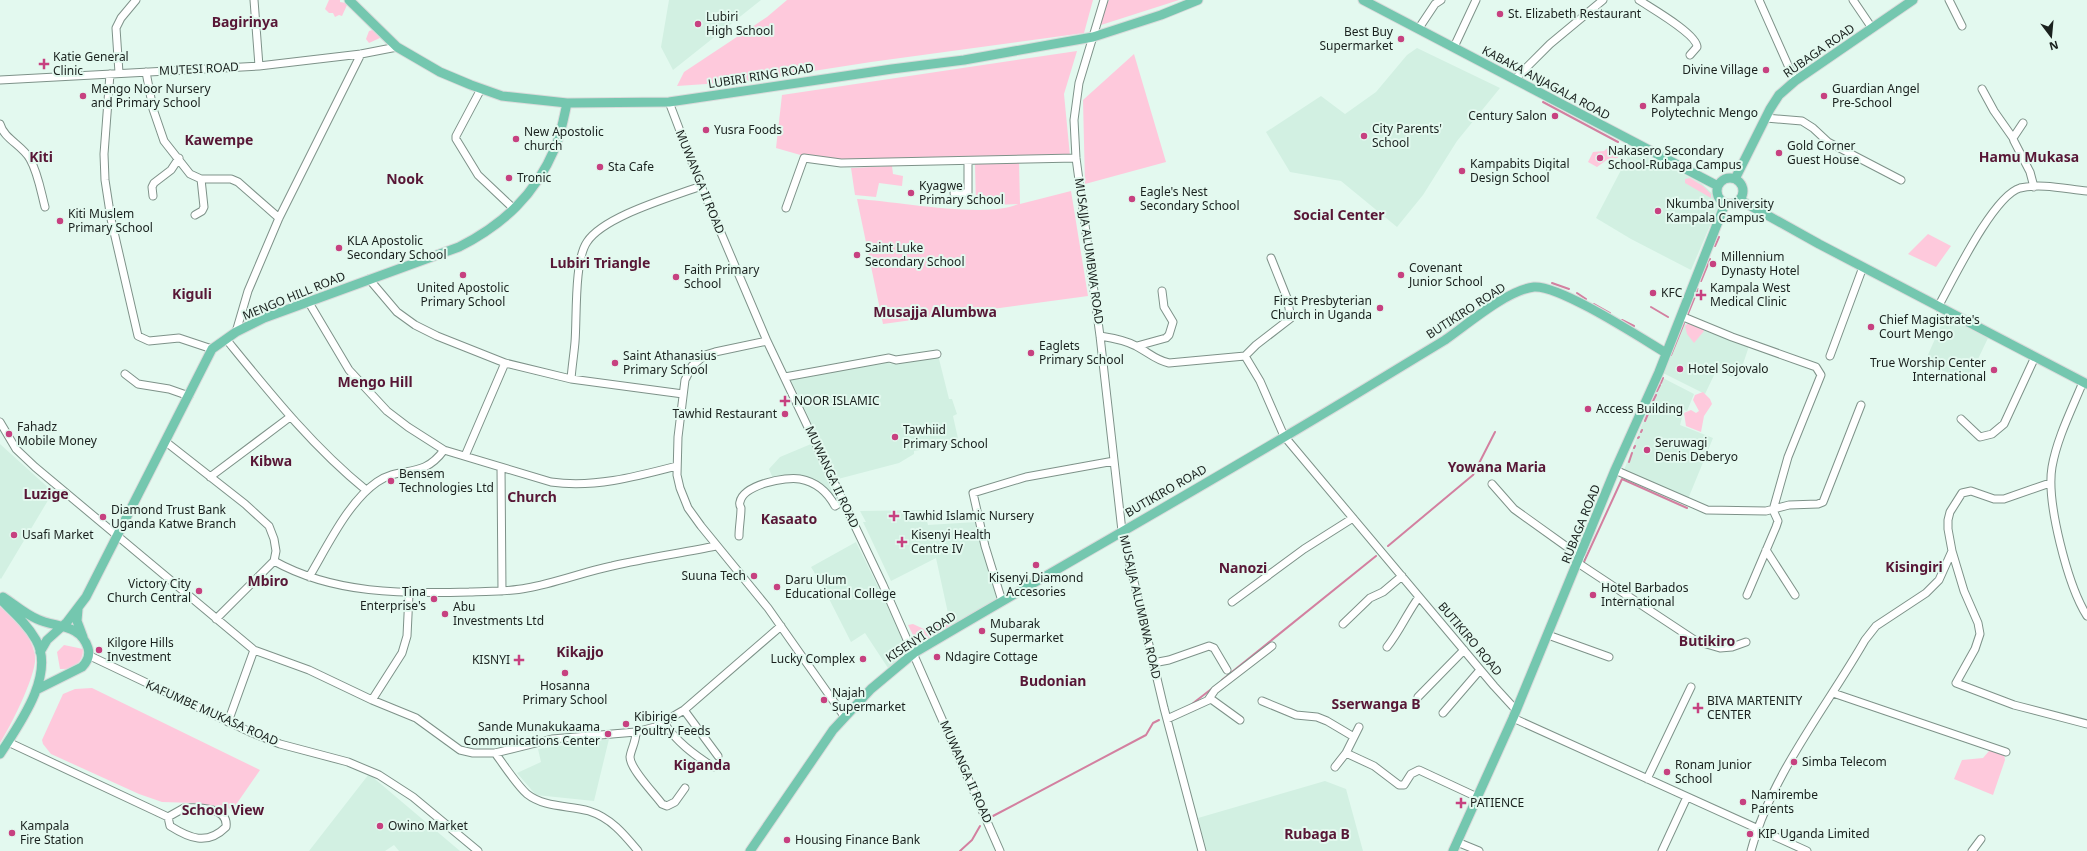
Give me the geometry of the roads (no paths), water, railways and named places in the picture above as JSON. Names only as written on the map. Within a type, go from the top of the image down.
[{"type":"main road","name":"LUBIRI RING ROAD","points":[[349,0],[397,47],[440,72],[502,96],[568,103],[669,102],[884,70],[964,60],[1093,37],[1161,15],[1198,0]]},
{"type":"main road","name":"KABAKA ANJAGALA ROAD","points":[[1363,0],[1375,2],[1454,47],[1718,186]]},
{"type":"main road","name":"RUBAGA ROAD","points":[[1735,179],[1779,95],[1795,81],[1913,0]]},
{"type":"main road","name":"MENGO HILL ROAD","points":[[40,652],[47,640],[63,626],[78,609],[166,442],[212,349],[236,332],[264,318],[458,247],[484,234],[514,209],[534,186],[555,148],[568,103]]},
{"type":"main road","points":[[1725,179],[1735,179],[1742,188],[1740,200],[1734,204],[1725,204],[1718,197],[1718,186],[1725,179]]},
{"type":"main road","points":[[1740,200],[1938,307],[2085,383]]},
{"type":"main road","name":"RUBAGA ROAD","points":[[1455,847],[1580,560],[1615,470],[1666,353],[1725,204]]},
{"type":"main road","name":"BUTIKIRO ROAD","points":[[1122,531],[1431,348],[1509,296],[1522,290],[1536,287],[1549,288],[1586,306],[1666,353]]},
{"type":"main road","name":"KISENYI ROAD","points":[[750,851],[818,750],[844,716],[884,677],[914,653],[1001,600],[1122,531]]},
{"type":"main road","points":[[0,596],[36,619],[63,626],[78,632],[85,642]]},
{"type":"main road","points":[[0,599],[26,626],[37,642],[40,652],[41,676],[38,689],[0,754]]},
{"type":"main road","points":[[38,689],[82,667],[87,662],[88,655],[85,642],[78,625],[78,609]]},
{"type":"street","points":[[119,73],[116,28],[122,15],[136,0]]},
{"type":"street","points":[[254,0],[259,66]]},
{"type":"street","name":"MUSAJJA ALUMBWA ROAD","points":[[1104,0],[1079,83],[1074,120],[1076,158],[1100,336],[1122,531],[1153,663],[1202,851]]},
{"type":"street","points":[[1419,28],[1435,4],[1441,0]]},
{"type":"street","points":[[1454,47],[1476,0]]},
{"type":"street","points":[[1515,79],[1550,44],[1603,0]]},
{"type":"street","points":[[1639,0],[1668,18],[1696,41],[1697,47],[1690,55]]},
{"type":"street","points":[[1759,0],[1795,81]]},
{"type":"street","points":[[1853,0],[1872,28]]},
{"type":"street","points":[[1948,0],[1962,26]]},
{"type":"street","name":"MUTESI ROAD","points":[[0,80],[259,66],[361,54],[397,47]]},
{"type":"street","points":[[236,332],[248,291],[279,218],[361,54]]},
{"type":"street","points":[[146,72],[153,110],[164,140],[190,174],[201,179],[231,179],[238,182],[279,218]]},
{"type":"street","points":[[110,74],[104,154],[105,180],[111,219],[137,334],[144,340],[179,338],[212,349]]},
{"type":"street","points":[[481,89],[456,136],[456,140],[478,175],[514,209]]},
{"type":"street","points":[[1982,89],[1994,111],[2013,138],[2030,172],[2034,187]]},
{"type":"street","name":"MUWANGA II ROAD","points":[[669,102],[701,186],[767,340],[914,653],[1000,851]]},
{"type":"street","points":[[1766,118],[1802,121],[1813,128],[1828,142],[1901,180]]},
{"type":"street","points":[[2013,138],[2023,123]]},
{"type":"street","points":[[0,124],[4,133],[21,147],[31,160],[45,207]]},
{"type":"street","points":[[153,196],[152,188],[154,183],[171,170],[179,158]]},
{"type":"street","points":[[786,208],[804,158],[841,163],[1076,158]]},
{"type":"street","points":[[954,193],[968,193],[968,161]]},
{"type":"street","points":[[195,215],[202,211],[204,207],[201,179]]},
{"type":"street","points":[[571,378],[578,285],[582,254],[587,242],[594,234],[611,222],[634,211],[701,186]]},
{"type":"street","points":[[1938,307],[1994,210],[2014,190],[2034,187],[2087,191]]},
{"type":"street","points":[[1100,336],[1120,339],[1137,346],[1159,361],[1169,362],[1245,356],[1256,345],[1291,318],[1287,298],[1271,258]]},
{"type":"street","points":[[1830,356],[1863,267]]},
{"type":"street","points":[[369,279],[397,312],[415,325],[437,336],[505,363],[571,378],[683,394]]},
{"type":"street","points":[[1137,346],[1166,338],[1169,335],[1173,322],[1164,307],[1162,291]]},
{"type":"street","points":[[308,301],[349,370],[387,411],[408,427],[444,450],[551,482],[584,485],[608,482],[677,466]]},
{"type":"street","points":[[1681,316],[1732,337],[1816,367],[1819,370],[1821,378],[1788,457],[1773,510],[1778,521],[1747,595]]},
{"type":"street","points":[[226,339],[290,418],[314,444],[366,490]]},
{"type":"street","points":[[767,340],[705,355],[692,366],[684,380],[678,437],[677,466],[680,488],[688,508],[716,546],[781,626],[844,716]]},
{"type":"street","points":[[785,377],[889,358],[896,360],[937,354]]},
{"type":"street","points":[[1245,356],[1260,380],[1284,436]]},
{"type":"street","points":[[1961,419],[1980,436],[1992,434],[2004,424],[2035,357]]},
{"type":"street","points":[[466,456],[505,363]]},
{"type":"street","points":[[125,374],[138,384],[169,389],[189,396]]},
{"type":"street","points":[[2085,383],[2055,453],[2050,483],[2057,530],[2080,606],[2087,616]]},
{"type":"street","points":[[1615,470],[1707,510],[1766,511],[1789,505],[1818,504],[1823,502],[1861,406]]},
{"type":"street","points":[[210,477],[290,418]]},
{"type":"street","points":[[0,422],[16,449],[35,467],[254,650],[309,670],[372,700],[416,718],[460,750],[473,753],[495,753],[552,739],[647,730],[684,710],[781,626]]},
{"type":"street","name":"BUTIKIRO ROAD","points":[[1284,436],[1464,650],[1514,714],[1647,779],[1807,851]]},
{"type":"street","points":[[166,442],[269,526],[274,539],[276,552],[274,561],[216,619]]},
{"type":"street","points":[[309,577],[351,510],[366,490],[389,476],[425,468],[437,460],[444,450]]},
{"type":"street","points":[[1001,600],[984,546],[973,493],[1026,477],[1114,461]]},
{"type":"street","points":[[501,467],[502,591]]},
{"type":"street","points":[[739,536],[740,502],[749,489],[755,486],[790,478],[799,479],[820,487],[829,495],[835,506],[843,501]]},
{"type":"street","points":[[2050,483],[2004,499],[1994,499],[1971,490],[1962,493],[1953,507],[1948,520],[1952,552],[1964,591],[1978,623],[1980,634],[1975,649],[1956,683],[2014,705],[2087,724]]},
{"type":"street","points":[[1492,484],[1514,509],[1580,560],[1696,641],[1720,648],[1732,647],[1746,642]]},
{"type":"street","points":[[1232,602],[1304,549],[1353,518]]},
{"type":"street","points":[[274,561],[293,572],[309,577],[356,587],[409,594],[502,591],[549,584],[610,566],[716,546]]},
{"type":"street","points":[[1766,550],[1795,595]]},
{"type":"street","points":[[1750,851],[1773,791],[1870,632],[1883,620],[1933,587],[1944,573],[1952,552]]},
{"type":"street","points":[[1343,624],[1370,598],[1383,592],[1402,576]]},
{"type":"street","points":[[372,700],[402,653],[407,636],[409,594]]},
{"type":"street","points":[[1387,647],[1400,629],[1406,614],[1419,597]]},
{"type":"street","points":[[1548,635],[1609,657]]},
{"type":"street","points":[[1153,663],[1169,660],[1209,646],[1214,648],[1227,670]]},
{"type":"street","points":[[1167,719],[1203,704],[1215,690],[1272,646]]},
{"type":"street","points":[[228,722],[254,650]]},
{"type":"street","points":[[1418,697],[1464,650]]},
{"type":"street","name":"KAFUMBE MUKASA ROAD","points":[[88,655],[228,722],[280,744],[348,762],[380,775],[413,797],[478,851]]},
{"type":"street","points":[[1443,713],[1480,670]]},
{"type":"street","points":[[1647,779],[1691,686]]},
{"type":"street","points":[[1833,693],[2006,752]]},
{"type":"street","points":[[1208,700],[1240,720]]},
{"type":"street","points":[[1262,701],[1296,715],[1317,717],[1327,721],[1354,737]]},
{"type":"street","points":[[684,710],[718,756]]},
{"type":"street","points":[[664,722],[674,737],[688,750],[713,767]]},
{"type":"street","points":[[1335,767],[1346,752],[1359,727]]},
{"type":"street","points":[[636,732],[636,742],[630,755],[631,764],[662,804],[667,806],[675,802],[685,788]]},
{"type":"street","points":[[8,742],[168,817]]},
{"type":"street","points":[[1346,752],[1374,766],[1399,785],[1404,785],[1411,774],[1419,770],[1477,797]]},
{"type":"street","points":[[495,753],[527,794],[545,804],[569,807],[598,814],[615,825],[638,851]]},
{"type":"street","points":[[1662,851],[1687,797]]},
{"type":"street","points":[[184,808],[208,809],[220,813],[226,820],[226,827],[211,836],[195,838],[187,836],[170,826],[168,817],[184,808]]},
{"type":"street","points":[[1972,851],[1981,839]]},
{"type":"street","points":[[1455,847],[1479,851]]},
{"type":"waterway","points":[[1543,102],[1618,142]]},
{"type":"waterway","points":[[1715,246],[1719,237]]},
{"type":"waterway","points":[[1701,281],[1710,259]]},
{"type":"waterway","points":[[1552,283],[1569,289]]},
{"type":"waterway","points":[[1687,316],[1698,289]]},
{"type":"waterway","points":[[1577,293],[1586,299]]},
{"type":"waterway","points":[[1594,304],[1610,313]]},
{"type":"waterway","points":[[1651,307],[1668,317]]},
{"type":"waterway","points":[[1622,320],[1634,326]]},
{"type":"waterway","points":[[1671,355],[1684,323]]},
{"type":"waterway","points":[[1661,383],[1663,378]]},
{"type":"waterway","points":[[1657,391],[1660,385]]},
{"type":"waterway","points":[[1653,401],[1656,395]]},
{"type":"waterway","points":[[1645,421],[1650,409]]},
{"type":"waterway","points":[[1388,546],[1473,475],[1495,432]]},
{"type":"waterway","points":[[1629,462],[1632,453]]},
{"type":"waterway","points":[[1583,564],[1622,479],[1687,508]]},
{"type":"waterway","points":[[1222,680],[1376,556]]},
{"type":"waterway","points":[[1192,704],[1214,687]]},
{"type":"waterway","points":[[993,816],[1146,735],[1153,723],[1159,720]]},
{"type":"waterway","points":[[960,851],[972,840],[980,826]]},
{"type":"place","name":"St. Elizabeth Restaurant","points":[[1500,14]]},
{"type":"place","name":"Lubiri High School","points":[[698,24]]},
{"type":"place","name":"Best Buy Supermarket","points":[[1401,39]]},
{"type":"place","name":"Katie General Clinic","points":[[44,64]]},
{"type":"place","name":"Divine Village","points":[[1766,70]]},
{"type":"place","name":"Mengo Noor Nursery and Primary School","points":[[83,96]]},
{"type":"place","name":"Guardian Angel Pre-School","points":[[1824,96]]},
{"type":"place","name":"Kampala Polytechnic Mengo","points":[[1643,106]]},
{"type":"place","name":"Century Salon","points":[[1555,116]]},
{"type":"place","name":"Yusra Foods","points":[[706,130]]},
{"type":"place","name":"City Parents' School","points":[[1364,136]]},
{"type":"place","name":"New Apostolic church","points":[[516,139]]},
{"type":"place","name":"Gold Corner Guest House","points":[[1779,153]]},
{"type":"place","name":"Nakasero Secondary School-Rubaga Campus","points":[[1600,158]]},
{"type":"place","name":"Sta Cafe","points":[[600,167]]},
{"type":"place","name":"Kampabits Digital Design School","points":[[1462,171]]},
{"type":"place","name":"Tronic","points":[[509,178]]},
{"type":"place","name":"Kyagwe Primary School","points":[[911,193]]},
{"type":"place","name":"Eagle's Nest Secondary School","points":[[1132,199]]},
{"type":"place","name":"Nkumba University Kampala Campus","points":[[1658,211]]},
{"type":"place","name":"Kiti Muslem Primary School","points":[[60,221]]},
{"type":"place","name":"KLA Apostolic Secondary School","points":[[339,248]]},
{"type":"place","name":"Saint Luke Secondary School","points":[[857,255]]},
{"type":"place","name":"Millennium Dynasty Hotel","points":[[1713,264]]},
{"type":"place","name":"United Apostolic Primary School","points":[[463,275]]},
{"type":"place","name":"Covenant Junior School","points":[[1401,275]]},
{"type":"place","name":"Faith Primary School","points":[[676,277]]},
{"type":"place","name":"KFC","points":[[1653,293]]},
{"type":"place","name":"Kampala West Medical Clinic","points":[[1701,295]]},
{"type":"place","name":"First Presbyterian Church in Uganda","points":[[1380,308]]},
{"type":"place","name":"Chief Magistrate's Court Mengo","points":[[1871,327]]},
{"type":"place","name":"Eaglets Primary School","points":[[1031,353]]},
{"type":"place","name":"Saint Athanasius Primary School","points":[[615,363]]},
{"type":"place","name":"Hotel Sojovalo","points":[[1680,369]]},
{"type":"place","name":"True Worship Center International","points":[[1994,370]]},
{"type":"place","name":"NOOR ISLAMIC","points":[[785,401]]},
{"type":"place","name":"Access Building","points":[[1588,409]]},
{"type":"place","name":"Tawhid Restaurant","points":[[785,414]]},
{"type":"place","name":"Fahadz Mobile Money","points":[[9,434]]},
{"type":"place","name":"Tawhiid Primary School","points":[[895,437]]},
{"type":"place","name":"Seruwagi Denis Deberyo","points":[[1647,450]]},
{"type":"place","name":"Bensem Technologies Ltd","points":[[391,481]]},
{"type":"place","name":"Tawhid Islamic Nursery","points":[[894,516]]},
{"type":"place","name":"Diamond Trust Bank Uganda Katwe Branch","points":[[103,517]]},
{"type":"place","name":"Usafi Market","points":[[14,535]]},
{"type":"place","name":"Kisenyi Health Centre IV","points":[[902,542]]},
{"type":"place","name":"Kisenyi Diamond Accesories","points":[[1036,565]]},
{"type":"place","name":"Suuna Tech","points":[[754,576]]},
{"type":"place","name":"Daru Ulum Educational College","points":[[777,587]]},
{"type":"place","name":"Victory City Church Central","points":[[199,591]]},
{"type":"place","name":"Hotel Barbados International","points":[[1593,595]]},
{"type":"place","name":"Tina Enterprise's","points":[[434,599]]},
{"type":"place","name":"Abu Investments Ltd","points":[[445,614]]},
{"type":"place","name":"Mubarak Supermarket","points":[[982,631]]},
{"type":"place","name":"Kilgore Hills Investment","points":[[99,650]]},
{"type":"place","name":"Ndagire Cottage","points":[[937,657]]},
{"type":"place","name":"Lucky Complex","points":[[863,659]]},
{"type":"place","name":"KISNYI","points":[[519,660]]},
{"type":"place","name":"Hosanna Primary School","points":[[565,673]]},
{"type":"place","name":"Najah Supermarket","points":[[824,700]]},
{"type":"place","name":"BIVA MARTENITY CENTER","points":[[1698,708]]},
{"type":"place","name":"Kibirige Poultry Feeds","points":[[626,724]]},
{"type":"place","name":"Sande Munakukaama Communications Center","points":[[608,734]]},
{"type":"place","name":"Simba Telecom","points":[[1794,762]]},
{"type":"place","name":"Ronam Junior School","points":[[1667,772]]},
{"type":"place","name":"Namirembe Parents","points":[[1743,802]]},
{"type":"place","name":"PATIENCE","points":[[1461,803]]},
{"type":"place","name":"Owino Market","points":[[380,826]]},
{"type":"place","name":"Kampala Fire Station","points":[[12,833]]},
{"type":"place","name":"KIP Uganda Limited","points":[[1750,834]]},
{"type":"place","name":"Housing Finance Bank","points":[[787,840]]},
{"type":"district","name":"Bagirinya","points":[[245,22]]},
{"type":"district","name":"Kawempe","points":[[219,140]]},
{"type":"district","name":"Kiti","points":[[41,157]]},
{"type":"district","name":"Hamu Mukasa","points":[[2029,157]]},
{"type":"district","name":"Nook","points":[[405,179]]},
{"type":"district","name":"Social Center","points":[[1339,215]]},
{"type":"district","name":"Lubiri Triangle","points":[[600,263]]},
{"type":"district","name":"Kiguli","points":[[192,294]]},
{"type":"district","name":"Musajja Alumbwa","points":[[935,312]]},
{"type":"district","name":"Mengo Hill","points":[[375,382]]},
{"type":"district","name":"Kibwa","points":[[271,461]]},
{"type":"district","name":"Yowana Maria","points":[[1497,467]]},
{"type":"district","name":"Luzige","points":[[46,494]]},
{"type":"district","name":"Church","points":[[532,497]]},
{"type":"district","name":"Kasaato","points":[[789,519]]},
{"type":"district","name":"Kisingiri","points":[[1914,567]]},
{"type":"district","name":"Nanozi","points":[[1243,568]]},
{"type":"district","name":"Mbiro","points":[[268,581]]},
{"type":"district","name":"Butikiro","points":[[1707,641]]},
{"type":"district","name":"Kikajjo","points":[[580,652]]},
{"type":"district","name":"Budonian","points":[[1053,681]]},
{"type":"district","name":"Sserwanga B","points":[[1376,704]]},
{"type":"district","name":"Kiganda","points":[[702,765]]},
{"type":"district","name":"School View","points":[[223,810]]},
{"type":"district","name":"Rubaga B","points":[[1317,834]]}]
